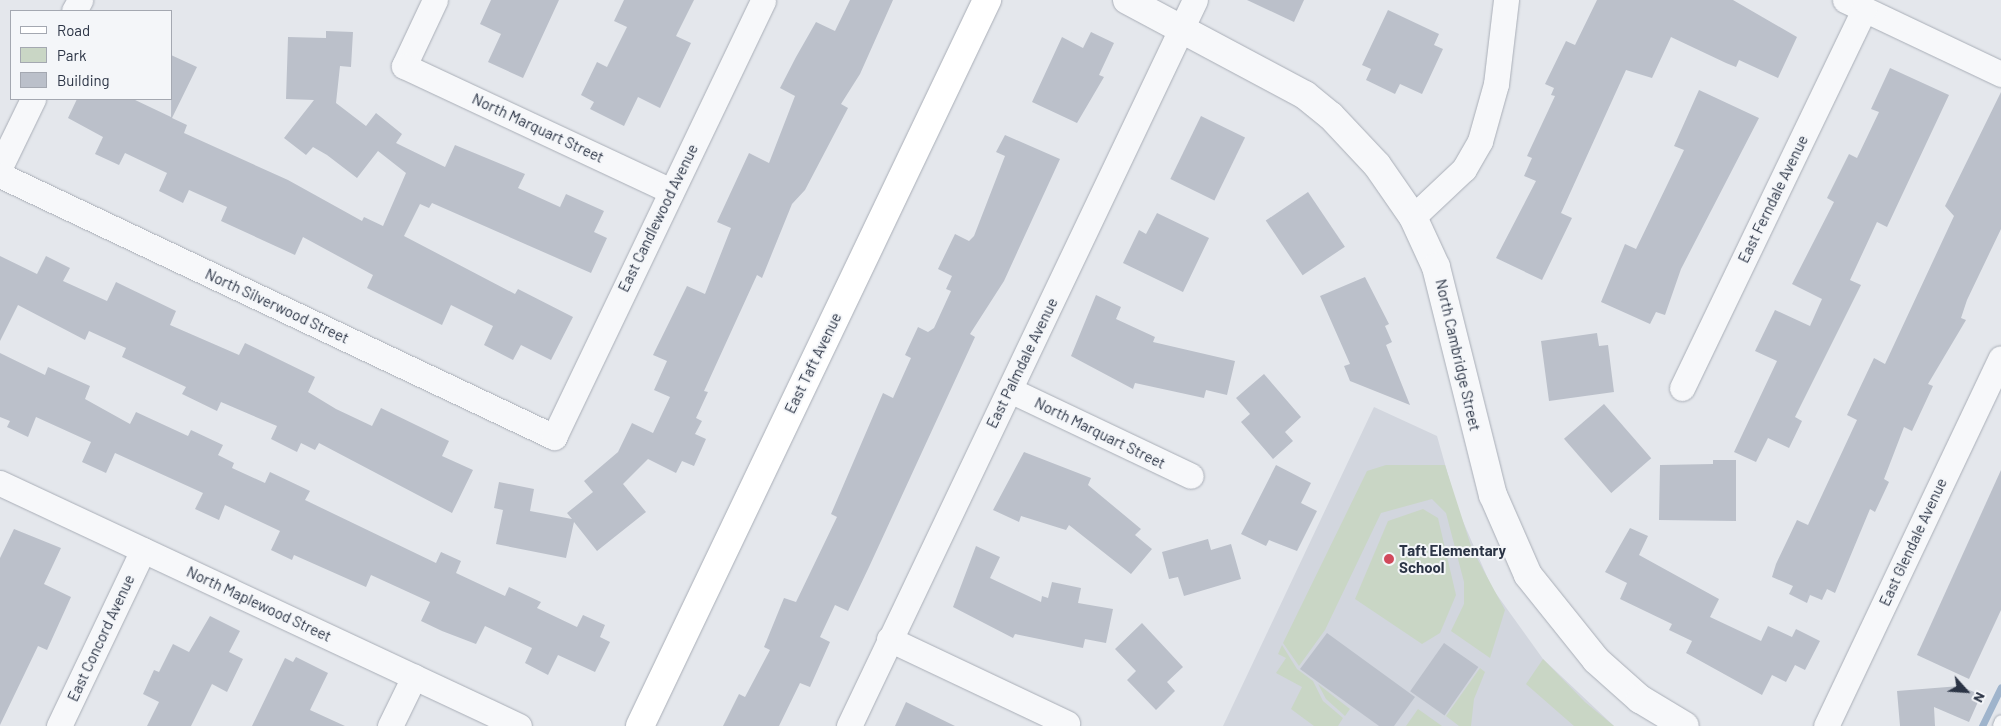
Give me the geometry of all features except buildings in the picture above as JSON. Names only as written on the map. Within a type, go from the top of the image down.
[{"type":"main road","name":"East Taft Avenue","points":[[640,726],[987,0]]},
{"type":"street","name":"North Marquart Street","points":[[435,0],[404,66],[671,191]]},
{"type":"street","name":"East Candlewood Avenue","points":[[554,437],[763,0]]},
{"type":"street","name":"North Cambridge Street","points":[[1127,0],[1183,27],[1282,80],[1331,116],[1377,166],[1412,217],[1447,302],[1493,495],[1528,575],[1596,660],[1640,698],[1685,726]]},
{"type":"street","name":"East Palmdale Avenue","points":[[849,726],[888,639],[1010,390],[1195,0]]},
{"type":"street","points":[[1412,217],[1464,169],[1480,141],[1496,84],[1506,0]]},
{"type":"street","points":[[1854,5],[2001,74]]},
{"type":"street","name":"East Ferndale Avenue","points":[[1682,388],[1854,5]]},
{"type":"street","points":[[0,167],[32,100]]},
{"type":"street","name":"North Silverwood Street","points":[[0,175],[554,437]]},
{"type":"street","name":"East Glendale Avenue","points":[[1826,726],[2001,358]]},
{"type":"street","name":"North Marquart Street","points":[[1010,390],[1191,476]]},
{"type":"street","name":"North Maplewood Street","points":[[0,483],[518,726]]},
{"type":"street","name":"East Concord Avenue","points":[[60,726],[143,550]]},
{"type":"street","points":[[888,639],[1067,723]]},
{"type":"street","points":[[390,726],[414,677]]},
{"type":"lane","points":[[1999,726],[2001,721]]},
{"type":"shaded area","name":"Taft Elementary School","points":[[1374,407],[1437,436],[1458,510],[1492,588],[1543,659],[1614,726],[1223,726]]},
{"type":"green space","points":[[1386,465],[1445,465],[1472,549],[1505,610],[1490,658],[1451,631],[1464,604],[1464,582],[1446,513],[1432,499],[1381,513],[1325,630],[1299,666],[1283,643],[1367,471]]},
{"type":"green space","points":[[1423,509],[1438,518],[1456,595],[1440,633],[1422,644],[1355,599],[1388,521]]},
{"type":"green space","points":[[1282,645],[1297,669],[1313,681],[1323,701],[1343,718],[1338,726],[1314,726],[1291,709],[1302,687],[1276,673],[1286,658],[1278,654]]},
{"type":"green space","points":[[1543,659],[1585,702],[1614,726],[1574,726],[1526,684]]},
{"type":"green space","points":[[1480,668],[1485,672],[1474,699],[1471,726],[1459,726],[1446,716]]},
{"type":"green space","points":[[1318,684],[1350,709],[1345,716],[1326,699]]},
{"type":"green space","points":[[1418,709],[1442,726],[1406,726]]},
{"type":"waterway","points":[[1982,726],[2001,687]]},
{"type":"place","name":"Taft Elementary School","points":[[1389,559]]}]
